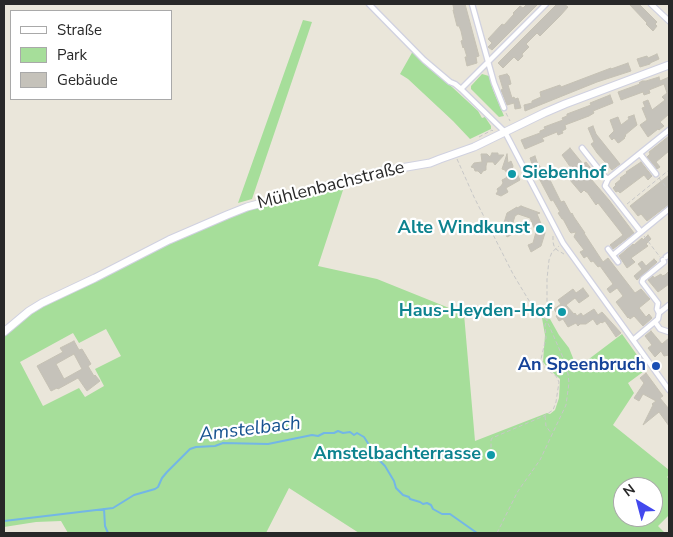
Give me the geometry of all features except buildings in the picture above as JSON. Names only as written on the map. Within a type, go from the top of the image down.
[{"type":"street","points":[[369,4],[424,60],[461,89],[505,132],[563,243],[669,390]]},
{"type":"street","points":[[472,4],[494,83],[504,108]]},
{"type":"street","points":[[461,89],[546,4]]},
{"type":"street","points":[[651,4],[669,21]]},
{"type":"street","name":"Mühlenbachstraße","points":[[4,332],[42,303],[169,240],[227,215],[247,207],[383,171],[430,163],[474,147],[574,100],[669,65]]},
{"type":"street","points":[[641,232],[605,186],[608,179],[669,130]]},
{"type":"street","points":[[582,148],[608,179]]},
{"type":"street","points":[[640,154],[658,176]]},
{"type":"street","points":[[613,255],[669,209]]},
{"type":"street","points":[[608,248],[618,262]]},
{"type":"street","points":[[633,340],[658,320],[658,303],[642,282],[666,258]]},
{"type":"street","points":[[659,313],[669,305]]},
{"type":"street","points":[[655,322],[660,329],[669,332]]},
{"type":"path","points":[[504,108],[513,128]]},
{"type":"path","points":[[456,158],[528,301],[541,313],[546,321],[569,377],[566,405],[540,460],[518,491],[497,533]]},
{"type":"path","points":[[622,208],[658,176],[669,170]]},
{"type":"path","points":[[658,176],[669,191]]},
{"type":"path","points":[[641,232],[666,258]]},
{"type":"path","points":[[491,455],[492,438],[544,416],[551,412],[555,406],[559,382],[556,376],[543,366],[541,359],[546,338],[549,260],[552,252],[563,243]]},
{"type":"path","points":[[544,416],[546,426],[552,434]]},
{"type":"green space","points":[[303,20],[312,22],[252,199],[238,203]]},
{"type":"green space","points":[[413,51],[478,111],[482,118],[485,117],[491,129],[470,139],[408,79],[400,74]]},
{"type":"green space","points":[[482,74],[489,76],[504,116],[499,117],[471,89],[471,86]]},
{"type":"green space","points":[[345,184],[318,266],[377,279],[464,314],[475,441],[547,413],[550,414],[555,410],[559,398],[560,379],[543,362],[545,335],[542,318],[550,319],[569,348],[577,368],[622,334],[647,369],[628,383],[634,393],[613,425],[669,470],[667,477],[669,479],[669,515],[663,521],[663,477],[613,477],[613,527],[659,527],[665,533],[359,533],[289,488],[266,533],[68,533],[61,521],[36,522],[4,527],[4,335],[31,313],[170,242],[251,208]],"holes":[[[106,329],[121,356],[95,369],[104,386],[85,397],[79,388],[43,406],[20,362],[73,333],[79,343]]]},
{"type":"waterway","name":"Amstelbach","points":[[4,521],[113,508],[134,495],[158,487],[167,472],[190,449],[196,447],[215,446],[223,443],[268,444],[338,431],[343,433],[350,432],[354,435],[357,433],[364,437],[378,459],[385,466],[396,488],[403,495],[423,504],[427,503],[442,514],[450,514],[477,533]]},
{"type":"waterway","points":[[104,509],[105,526],[108,533]]},
{"type":"place","name":"Siebenhof","points":[[512,174]]},
{"type":"place","name":"Alte Windkunst","points":[[540,229]]},
{"type":"place","name":"Haus-Heyden-Hof","points":[[562,312]]},
{"type":"place","name":"An Speenbruch","points":[[656,366]]},
{"type":"place","name":"Amstelbachterrasse","points":[[491,455]]}]
